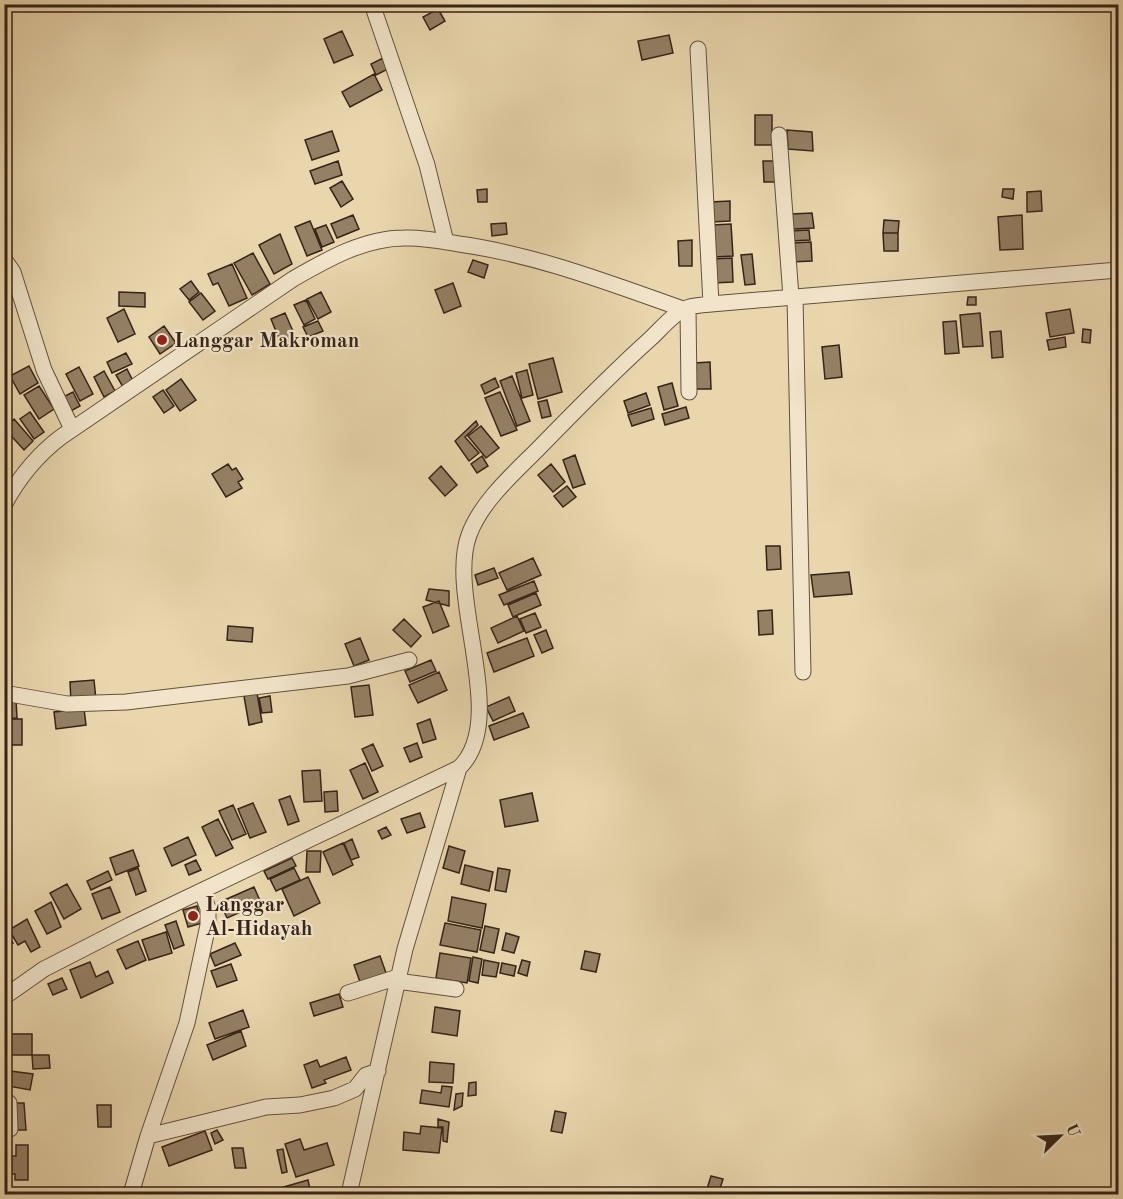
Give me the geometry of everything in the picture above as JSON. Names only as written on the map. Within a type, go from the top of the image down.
[{"type":"street","points":[[372,4],[427,165],[446,242]]},
{"type":"street","points":[[698,49],[711,304]]},
{"type":"street","points":[[779,135],[793,297],[803,672]]},
{"type":"street","points":[[4,505],[10,483],[38,455],[72,429],[293,279],[330,258],[361,246],[403,237],[501,250],[541,260],[686,308],[1119,270]]},
{"type":"street","points":[[4,259],[13,272],[55,398],[72,429]]},
{"type":"street","points":[[686,308],[689,392]]},
{"type":"street","points":[[4,996],[44,969],[459,768],[472,754],[480,718],[466,586],[465,554],[469,534],[484,510],[529,459],[609,376],[686,308]]},
{"type":"street","points":[[4,693],[67,704],[126,702],[348,676],[409,660]]},
{"type":"street","points":[[349,1194],[398,979],[430,861],[459,768]]},
{"type":"street","points":[[131,1194],[148,1136],[187,1023],[206,936],[208,908],[201,891]]},
{"type":"street","points":[[348,993],[398,979],[456,989]]},
{"type":"street","points":[[148,1136],[266,1107],[300,1105],[334,1098],[355,1089],[366,1075],[378,1071]]},
{"type":"street","points":[[4,1099],[9,1103],[10,1129]]},
{"type":"building","points":[[438,9],[445,21],[430,30],[423,17]]},
{"type":"building","points":[[342,31],[353,55],[334,63],[324,39]]},
{"type":"building","points":[[669,35],[673,53],[642,60],[638,41]]},
{"type":"building","points":[[383,58],[388,69],[376,75],[371,64]]},
{"type":"building","points":[[374,74],[382,90],[350,107],[342,92]]},
{"type":"building","points":[[755,115],[772,115],[772,145],[755,145]]},
{"type":"building","points":[[787,130],[812,132],[813,151],[788,149]]},
{"type":"building","points":[[332,131],[339,151],[312,160],[305,140]]},
{"type":"building","points":[[338,161],[342,175],[315,184],[310,171]]},
{"type":"building","points":[[763,161],[777,161],[777,182],[764,182]]},
{"type":"building","points":[[342,181],[353,199],[341,207],[330,188]]},
{"type":"building","points":[[487,189],[487,202],[478,202],[477,190]]},
{"type":"building","points":[[1003,189],[1014,189],[1013,199],[1002,197]]},
{"type":"building","points":[[1041,191],[1042,211],[1027,212],[1027,192]]},
{"type":"building","points":[[730,201],[730,221],[711,222],[710,202]]},
{"type":"building","points":[[1118,208],[1118,235],[1115,235],[1114,209]]},
{"type":"building","points":[[812,213],[814,228],[793,229],[791,214]]},
{"type":"building","points":[[353,215],[359,229],[337,238],[331,224]]},
{"type":"building","points":[[1022,215],[1023,249],[1000,250],[998,217]]},
{"type":"building","points":[[884,220],[899,221],[898,233],[883,233]]},
{"type":"building","points":[[310,221],[322,250],[307,256],[295,227]]},
{"type":"building","points":[[506,223],[507,234],[492,236],[491,224]]},
{"type":"building","points":[[731,224],[733,256],[714,257],[712,225]]},
{"type":"building","points":[[326,225],[334,242],[322,247],[315,229]]},
{"type":"building","points":[[809,230],[810,240],[790,241],[789,231]]},
{"type":"building","points":[[883,233],[898,233],[898,251],[884,251]]},
{"type":"building","points":[[280,234],[292,264],[274,274],[259,245]]},
{"type":"building","points":[[692,240],[692,266],[679,266],[678,241]]},
{"type":"building","points":[[811,242],[812,261],[791,262],[791,243]]},
{"type":"building","points":[[253,253],[270,284],[252,295],[234,263]]},
{"type":"building","points":[[752,254],[755,284],[745,285],[741,255]]},
{"type":"building","points":[[732,258],[733,282],[713,283],[712,259]]},
{"type":"building","points":[[473,260],[488,265],[484,278],[468,272]]},
{"type":"building","points":[[232,264],[247,298],[229,306],[218,283],[213,285],[208,274]]},
{"type":"building","points":[[191,281],[199,292],[189,300],[180,289]]},
{"type":"building","points":[[453,283],[461,306],[444,313],[435,290]]},
{"type":"building","points":[[119,292],[145,293],[145,307],[119,306]]},
{"type":"building","points":[[321,292],[331,312],[318,319],[307,299]]},
{"type":"building","points":[[201,293],[215,311],[203,320],[189,302]]},
{"type":"building","points":[[968,297],[976,297],[976,305],[967,305]]},
{"type":"building","points":[[306,300],[315,319],[304,325],[294,305]]},
{"type":"building","points":[[124,309],[135,334],[118,342],[107,318]]},
{"type":"building","points":[[1070,309],[1074,333],[1050,337],[1046,313]]},
{"type":"building","points":[[285,313],[296,338],[281,344],[271,319]]},
{"type":"building","points":[[980,313],[983,346],[963,347],[960,315]]},
{"type":"building","points":[[318,321],[323,331],[308,337],[303,327]]},
{"type":"building","points":[[956,321],[959,353],[945,354],[943,322]]},
{"type":"building","name":"Langgar Makroman","points":[[164,326],[176,343],[160,354],[149,337]]},
{"type":"building","points":[[1083,329],[1091,330],[1090,343],[1082,342]]},
{"type":"building","points":[[1001,331],[1003,357],[992,358],[990,332]]},
{"type":"building","points":[[1065,337],[1066,347],[1049,350],[1047,340]]},
{"type":"building","points":[[839,345],[842,377],[825,379],[822,347]]},
{"type":"building","points":[[126,353],[132,364],[112,373],[107,362]]},
{"type":"building","points":[[553,358],[562,392],[538,399],[529,364]]},
{"type":"building","points":[[710,362],[711,389],[695,389],[694,363]]},
{"type":"building","points":[[29,366],[38,383],[20,394],[10,376]]},
{"type":"building","points":[[79,367],[93,394],[80,401],[66,374]]},
{"type":"building","points":[[127,369],[133,381],[123,387],[116,375]]},
{"type":"building","points":[[527,370],[533,395],[522,398],[516,373]]},
{"type":"building","points":[[104,371],[115,391],[104,397],[94,377]]},
{"type":"building","points":[[512,376],[530,421],[517,426],[500,381]]},
{"type":"building","points":[[495,378],[499,387],[485,394],[481,385]]},
{"type":"building","points":[[181,379],[196,400],[180,411],[166,390]]},
{"type":"building","points":[[672,383],[678,406],[664,410],[658,387]]},
{"type":"building","points":[[39,386],[54,409],[39,419],[24,395]]},
{"type":"building","points":[[163,390],[174,406],[164,413],[153,397]]},
{"type":"building","points":[[73,392],[80,406],[69,412],[61,398]]},
{"type":"building","points":[[500,392],[517,430],[501,436],[485,398]]},
{"type":"building","points":[[646,393],[650,405],[628,413],[624,401]]},
{"type":"building","points":[[547,400],[551,416],[542,418],[538,402]]},
{"type":"building","points":[[686,407],[689,418],[665,425],[662,414]]},
{"type":"building","points":[[651,408],[654,419],[632,426],[628,415]]},
{"type":"building","points":[[30,412],[44,432],[34,439],[20,419]]},
{"type":"building","points":[[14,419],[33,441],[24,450],[4,428]]},
{"type":"building","points":[[476,421],[478,425],[465,437],[479,453],[469,461],[455,441]]},
{"type":"building","points":[[481,426],[499,448],[486,458],[468,436]]},
{"type":"building","points":[[575,455],[585,484],[573,488],[563,460]]},
{"type":"building","points":[[482,456],[488,466],[477,473],[471,464]]},
{"type":"building","points":[[228,464],[232,470],[236,468],[243,479],[238,482],[242,488],[226,497],[212,474]]},
{"type":"building","points":[[551,464],[565,482],[553,492],[538,475]]},
{"type":"building","points":[[441,466],[457,485],[445,496],[429,478]]},
{"type":"building","points":[[567,486],[576,497],[563,507],[554,496]]},
{"type":"building","points":[[766,546],[780,546],[781,569],[767,570]]},
{"type":"building","points":[[533,558],[541,575],[507,590],[499,573]]},
{"type":"building","points":[[494,568],[498,578],[478,585],[475,575]]},
{"type":"building","points":[[849,572],[852,594],[814,597],[811,575]]},
{"type":"building","points":[[534,581],[538,591],[504,605],[499,595]]},
{"type":"building","points":[[429,589],[449,591],[449,606],[426,600]]},
{"type":"building","points":[[536,593],[541,605],[513,617],[508,605]]},
{"type":"building","points":[[439,601],[449,626],[433,633],[423,607]]},
{"type":"building","points":[[772,610],[773,634],[759,635],[758,611]]},
{"type":"building","points":[[535,613],[541,627],[526,633],[520,619]]},
{"type":"building","points":[[517,616],[524,631],[498,643],[491,628]]},
{"type":"building","points":[[404,619],[421,636],[411,647],[393,630]]},
{"type":"building","points":[[228,626],[253,628],[252,642],[227,640]]},
{"type":"building","points":[[546,630],[553,648],[542,653],[534,635]]},
{"type":"building","points":[[360,638],[369,660],[354,666],[345,644]]},
{"type":"building","points":[[527,638],[534,656],[494,672],[487,653]]},
{"type":"building","points":[[431,660],[436,671],[410,682],[405,671]]},
{"type":"building","points":[[439,672],[447,690],[418,703],[409,685]]},
{"type":"building","points":[[94,680],[96,700],[71,702],[70,682]]},
{"type":"building","points":[[369,685],[373,715],[355,717],[351,687]]},
{"type":"building","points":[[257,693],[262,722],[249,725],[244,696]]},
{"type":"building","points":[[270,696],[272,712],[262,713],[259,698]]},
{"type":"building","points":[[509,697],[515,711],[493,721],[486,707]]},
{"type":"building","points":[[16,699],[17,718],[4,719],[4,700]]},
{"type":"building","points":[[84,709],[86,725],[56,729],[54,712]]},
{"type":"building","points":[[523,713],[529,727],[494,740],[489,726]]},
{"type":"building","points":[[4,719],[22,719],[22,745],[4,745]]},
{"type":"building","points":[[430,719],[436,739],[423,743],[417,724]]},
{"type":"building","points":[[417,743],[422,757],[410,762],[404,748]]},
{"type":"building","points":[[373,744],[383,766],[372,771],[362,749]]},
{"type":"building","points":[[365,763],[378,792],[363,799],[350,770]]},
{"type":"building","points":[[320,770],[322,801],[304,802],[302,771]]},
{"type":"building","points":[[337,791],[338,811],[325,812],[324,792]]},
{"type":"building","points":[[532,793],[538,821],[505,827],[500,800]]},
{"type":"building","points":[[290,796],[299,821],[288,825],[279,800]]},
{"type":"building","points":[[253,803],[266,832],[250,838],[238,809]]},
{"type":"building","points":[[233,805],[246,834],[232,840],[219,811]]},
{"type":"building","points":[[420,813],[425,827],[407,833],[401,819]]},
{"type":"building","points":[[218,819],[233,848],[216,856],[202,827]]},
{"type":"building","points":[[386,827],[391,835],[382,839],[378,831]]},
{"type":"building","points":[[188,837],[196,855],[172,866],[164,848]]},
{"type":"building","points":[[352,839],[359,857],[351,860],[344,843]]},
{"type":"building","points":[[343,843],[353,865],[333,875],[323,852]]},
{"type":"building","points":[[449,846],[465,851],[459,873],[443,868]]},
{"type":"building","points":[[133,850],[139,866],[116,875],[110,858]]},
{"type":"building","points":[[307,851],[321,851],[320,872],[306,872]]},
{"type":"building","points":[[292,858],[296,866],[268,879],[264,871]]},
{"type":"building","points":[[196,860],[201,870],[189,875],[185,865]]},
{"type":"building","points":[[465,865],[493,872],[489,891],[461,884]]},
{"type":"building","points":[[138,868],[146,891],[136,895],[128,872]]},
{"type":"building","points":[[294,868],[300,880],[276,891],[270,879]]},
{"type":"building","points":[[498,868],[510,870],[506,892],[495,890]]},
{"type":"building","points":[[108,871],[112,880],[91,890],[87,881]]},
{"type":"building","points":[[308,877],[320,903],[294,916],[282,889]]},
{"type":"building","points":[[67,884],[81,909],[64,919],[50,893]]},
{"type":"building","points":[[110,887],[120,912],[102,919],[92,894]]},
{"type":"building","points":[[254,887],[261,903],[227,918],[220,902]]},
{"type":"building","points":[[452,897],[486,904],[482,928],[448,921]]},
{"type":"building","points":[[51,902],[61,927],[47,934],[35,911]]},
{"type":"building","name":"Langgar Al-Hidayah","points":[[197,906],[202,923],[188,927],[183,910]]},
{"type":"building","points":[[27,919],[40,947],[31,952],[25,941],[18,945],[9,930]]},
{"type":"building","points":[[176,921],[184,945],[174,949],[165,925]]},
{"type":"building","points":[[445,923],[481,930],[477,952],[440,945]]},
{"type":"building","points":[[485,926],[499,929],[494,953],[480,950]]},
{"type":"building","points":[[4,929],[13,943],[4,949]]},
{"type":"building","points":[[166,932],[172,953],[149,960],[142,940]]},
{"type":"building","points":[[506,933],[519,937],[514,953],[502,950]]},
{"type":"building","points":[[138,941],[146,960],[126,969],[117,950]]},
{"type":"building","points":[[235,943],[241,955],[215,966],[210,954]]},
{"type":"building","points":[[585,951],[600,954],[596,972],[581,969]]},
{"type":"building","points":[[440,953],[471,958],[467,983],[436,978]]},
{"type":"building","points":[[380,956],[386,973],[360,982],[354,965]]},
{"type":"building","points":[[473,957],[482,959],[478,983],[469,981]]},
{"type":"building","points":[[484,960],[499,963],[496,977],[482,975]]},
{"type":"building","points":[[522,960],[530,962],[527,976],[518,973]]},
{"type":"building","points":[[90,962],[96,977],[108,971],[113,983],[81,998],[70,970]]},
{"type":"building","points":[[502,963],[516,966],[514,976],[500,973]]},
{"type":"building","points":[[231,964],[237,980],[217,987],[211,971]]},
{"type":"building","points":[[62,978],[67,989],[53,995],[48,984]]},
{"type":"building","points":[[339,994],[343,1007],[314,1016],[310,1003]]},
{"type":"building","points":[[435,1007],[460,1011],[457,1036],[432,1032]]},
{"type":"building","points":[[243,1010],[249,1027],[215,1039],[209,1023]]},
{"type":"building","points":[[241,1031],[246,1046],[213,1060],[207,1045]]},
{"type":"building","points":[[6,1034],[32,1034],[32,1055],[6,1055]]},
{"type":"building","points":[[32,1055],[49,1055],[50,1068],[33,1069]]},
{"type":"building","points":[[346,1057],[351,1070],[324,1080],[326,1083],[312,1088],[304,1065],[317,1060],[320,1067]]},
{"type":"building","points":[[430,1062],[454,1064],[453,1083],[429,1082]]},
{"type":"building","points":[[10,1071],[33,1074],[30,1090],[8,1086]]},
{"type":"building","points":[[476,1082],[476,1095],[468,1096],[469,1083]]},
{"type":"building","points":[[442,1086],[452,1087],[449,1107],[420,1103],[422,1090],[441,1093]]},
{"type":"building","points":[[463,1093],[462,1106],[454,1110],[456,1094]]},
{"type":"building","points":[[11,1103],[24,1103],[26,1130],[13,1130]]},
{"type":"building","points":[[97,1105],[111,1105],[111,1127],[98,1127]]},
{"type":"building","points":[[555,1111],[566,1113],[562,1133],[551,1131]]},
{"type":"building","points":[[438,1119],[449,1122],[447,1142],[443,1141],[443,1127],[438,1127]]},
{"type":"building","points":[[421,1126],[442,1128],[439,1153],[403,1150],[404,1132],[420,1134]]},
{"type":"building","points":[[217,1130],[223,1140],[215,1144],[211,1133]]},
{"type":"building","points":[[205,1131],[212,1150],[169,1166],[162,1147]]},
{"type":"building","points":[[300,1139],[304,1150],[327,1143],[334,1165],[296,1177],[285,1144]]},
{"type":"building","points":[[16,1145],[28,1145],[28,1180],[15,1180],[15,1174],[4,1174],[4,1156],[16,1156]]},
{"type":"building","points":[[232,1148],[243,1148],[246,1168],[235,1168]]},
{"type":"building","points":[[283,1149],[287,1172],[282,1173],[277,1150]]},
{"type":"building","points":[[711,1176],[723,1179],[719,1192],[707,1189]]},
{"type":"building","points":[[308,1180],[311,1194],[266,1194],[266,1192]]},
{"type":"place","name":"Langgar Makroman","points":[[162,340]]},
{"type":"place","name":"Langgar Al-Hidayah","points":[[193,916]]}]
